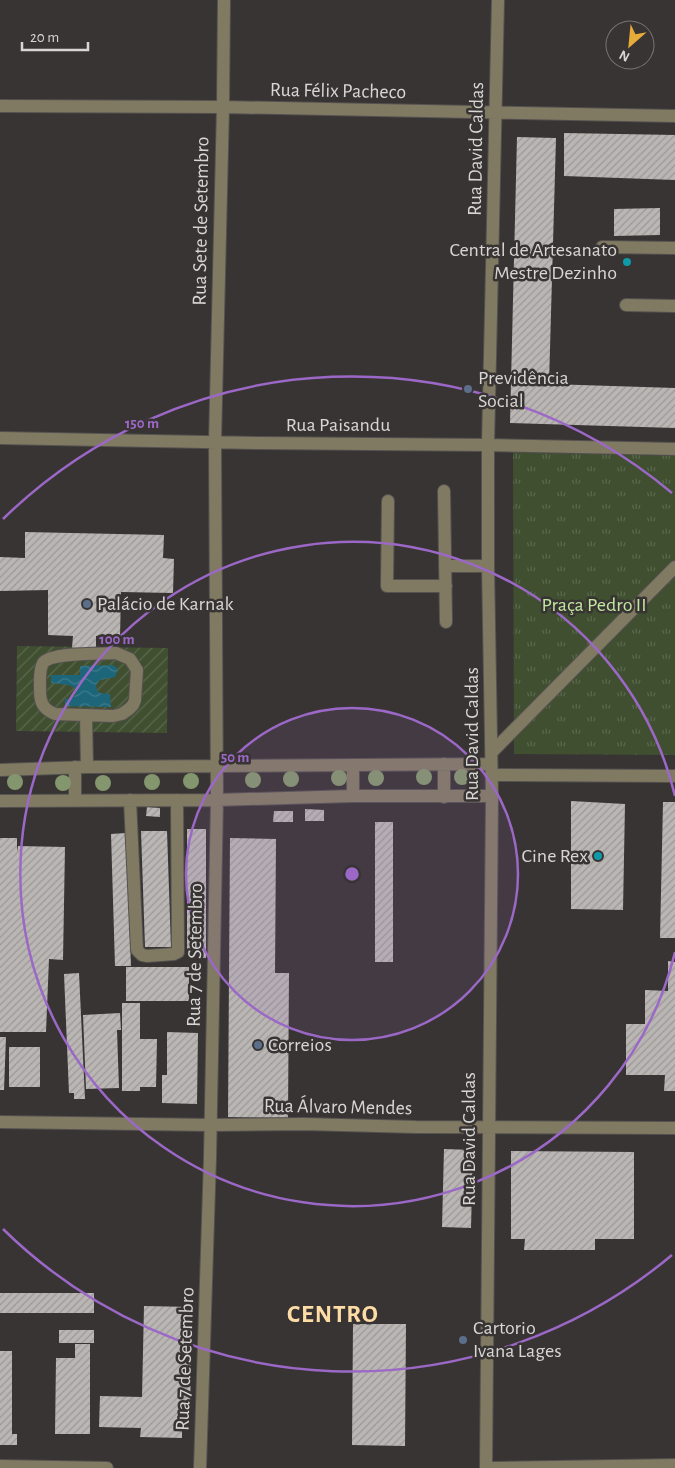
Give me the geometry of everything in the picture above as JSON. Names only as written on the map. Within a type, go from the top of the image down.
[{"type":"street","name":"Rua Sete de Setembro","points":[[215,442],[224,0]]},
{"type":"street","name":"Rua David Caldas","points":[[486,1468],[492,796],[488,445],[498,0]]},
{"type":"street","name":"Rua Félix Pacheco","points":[[0,106],[223,107],[675,116]]},
{"type":"street","points":[[602,247],[675,248]]},
{"type":"street","points":[[626,305],[675,306]]},
{"type":"street","name":"Rua Paisandu","points":[[0,438],[675,449]]},
{"type":"street","name":"Rua 7 de Setembro","points":[[200,1468],[217,800],[215,442]]},
{"type":"street","points":[[444,491],[446,622]]},
{"type":"street","points":[[388,501],[387,586],[446,586]]},
{"type":"street","points":[[445,566],[488,566]]},
{"type":"street","points":[[491,763],[675,567]]},
{"type":"street","points":[[116,653],[130,659],[137,670],[133,705],[122,714],[113,716],[86,715],[55,714],[47,711],[42,705],[40,696],[43,664],[47,660],[59,656],[116,653]]},
{"type":"street","points":[[75,800],[81,767],[86,715]]},
{"type":"street","points":[[0,770],[81,767],[491,763],[675,776]]},
{"type":"street","points":[[444,764],[444,797]]},
{"type":"street","points":[[353,765],[353,796]]},
{"type":"street","points":[[0,801],[492,796]]},
{"type":"street","points":[[130,800],[137,950],[142,955],[147,956],[178,952],[177,800]]},
{"type":"street","name":"Rua Álvaro Mendes","points":[[0,1122],[675,1128]]},
{"type":"street","points":[[491,1468],[675,1464]]},
{"type":"street","points":[[0,1466],[108,1468]]},
{"type":"green space","name":"Praça Pedro II","points":[[513,452],[675,456],[675,755],[514,754]]},
{"type":"green space","points":[[17,646],[168,648],[167,733],[16,731]]},
{"type":"water","points":[[113,665],[118,669],[115,677],[100,680],[96,685],[100,693],[110,694],[111,707],[65,706],[65,699],[74,696],[76,693],[75,688],[69,685],[51,683],[51,675],[80,675],[80,666]]},
{"type":"building","points":[[564,133],[675,135],[675,180],[564,176]]},
{"type":"building","points":[[517,137],[556,138],[549,384],[675,388],[675,428],[510,423]]},
{"type":"building","points":[[660,208],[660,235],[614,236],[614,209]]},
{"type":"building","name":"Palácio de Karnak","points":[[25,532],[164,535],[163,558],[174,559],[173,593],[121,592],[120,637],[96,636],[96,649],[72,648],[73,636],[48,635],[48,590],[0,591],[0,557],[25,558]]},
{"type":"building","name":"Cine Rex","points":[[571,801],[625,804],[623,910],[571,909]]},
{"type":"building","points":[[663,802],[675,802],[675,938],[660,938]]},
{"type":"building","points":[[147,807],[160,808],[160,817],[146,816]]},
{"type":"building","points":[[305,809],[324,810],[324,821],[305,821]]},
{"type":"building","points":[[274,811],[293,811],[293,822],[273,822]]},
{"type":"building","points":[[375,822],[393,822],[393,962],[375,962]]},
{"type":"building","points":[[187,829],[206,829],[206,958],[187,958]]},
{"type":"building","points":[[141,831],[167,831],[171,947],[145,947]]},
{"type":"building","points":[[126,833],[131,966],[115,966],[111,834]]},
{"type":"building","points":[[0,838],[17,838],[17,852],[18,846],[65,847],[63,960],[49,959],[46,1032],[0,1032]]},
{"type":"building","name":"Correios","points":[[230,838],[276,839],[275,973],[289,973],[288,1118],[228,1117]]},
{"type":"building","points":[[668,961],[675,962],[675,1091],[664,1091],[665,1075],[626,1075],[626,1024],[645,1024],[645,990],[668,991]]},
{"type":"building","points":[[126,967],[189,967],[189,1001],[126,1001]]},
{"type":"building","points":[[79,973],[85,1099],[74,1099],[74,1093],[69,1093],[64,974]]},
{"type":"building","points":[[122,1003],[140,1003],[140,1039],[157,1039],[156,1087],[140,1087],[140,1091],[122,1091]]},
{"type":"building","points":[[120,1013],[121,1030],[117,1030],[119,1088],[86,1089],[83,1015]]},
{"type":"building","points":[[167,1032],[198,1033],[197,1104],[162,1103],[162,1075],[167,1075]]},
{"type":"building","points":[[0,1037],[6,1037],[4,1090],[0,1090]]},
{"type":"building","points":[[9,1047],[40,1047],[40,1087],[9,1087]]},
{"type":"building","points":[[444,1149],[473,1150],[471,1228],[442,1227]]},
{"type":"building","points":[[511,1151],[634,1152],[634,1239],[595,1239],[595,1250],[524,1250],[525,1239],[511,1239]]},
{"type":"building","points":[[0,1293],[94,1293],[94,1313],[0,1313]]},
{"type":"building","points":[[144,1306],[192,1307],[190,1412],[182,1412],[182,1438],[140,1437],[141,1428],[99,1427],[100,1396],[142,1397]]},
{"type":"building","points":[[353,1324],[406,1324],[405,1446],[352,1445]]},
{"type":"building","points":[[59,1330],[94,1330],[94,1343],[59,1343]]},
{"type":"building","points":[[75,1344],[90,1344],[90,1434],[55,1434],[56,1358],[75,1358]]},
{"type":"building","points":[[0,1351],[12,1351],[12,1434],[17,1434],[17,1445],[0,1445]]},
{"type":"place","name":"Central de Artesanato Mestre Dezinho","points":[[627,262]]},
{"type":"place","name":"Previdência Social","points":[[468,389]]},
{"type":"place","name":"Palácio de Karnak","points":[[87,604]]},
{"type":"place","name":"Cine Rex","points":[[598,856]]},
{"type":"place","name":"Correios","points":[[258,1045]]},
{"type":"place","name":"Cartorio Ivana Lages","points":[[463,1340]]},
{"type":"district","name":"CENTRO","points":[[333,1314]]}]
